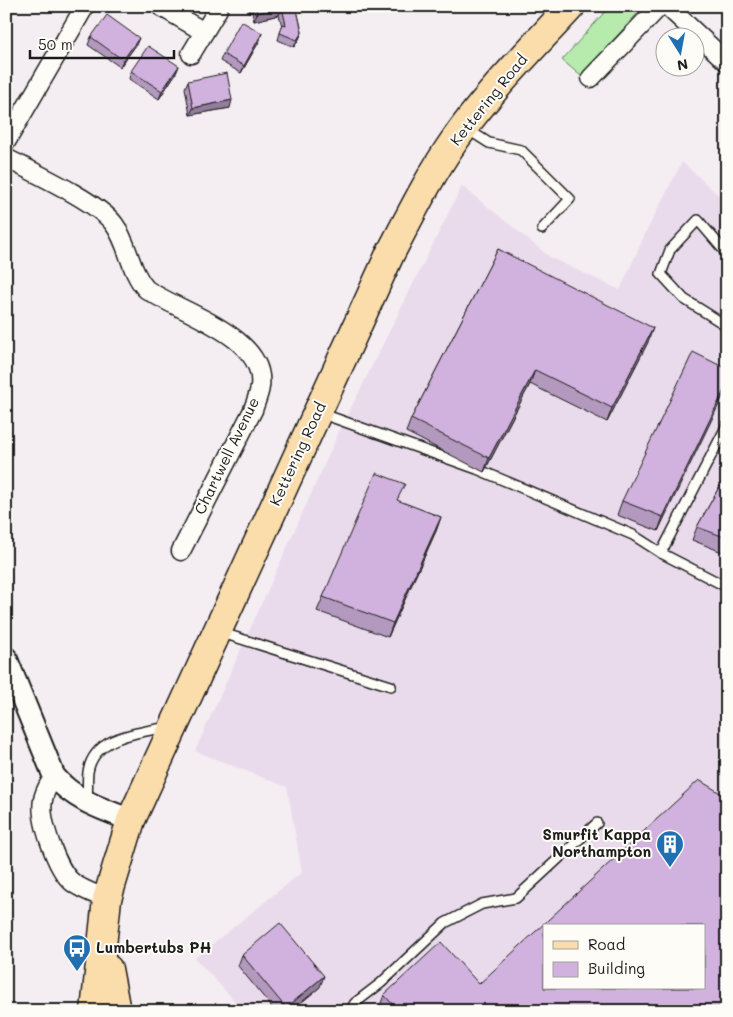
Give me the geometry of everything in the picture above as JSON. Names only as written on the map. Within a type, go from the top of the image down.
[{"type":"main road","name":"Kettering Road","points":[[95,1011],[107,899],[131,820],[390,254],[427,183],[465,127],[512,70],[571,6]]},
{"type":"main road","name":"Kettering Road","points":[[103,943],[116,1011]]},
{"type":"street","points":[[6,142],[85,6]]},
{"type":"street","points":[[160,6],[204,32]]},
{"type":"street","points":[[591,78],[660,6]]},
{"type":"street","points":[[667,6],[727,62]]},
{"type":"street","points":[[191,54],[218,9]]},
{"type":"street","name":"Chartwell Avenue","points":[[6,158],[99,209],[113,223],[121,235],[137,279],[146,289],[226,332],[243,344],[257,365],[260,387],[253,410],[181,551]]},
{"type":"street","points":[[6,658],[54,776],[62,786],[87,803],[131,820]]},
{"type":"street","points":[[54,776],[42,800],[42,810],[51,846],[61,868],[71,881],[107,899]]},
{"type":"lane","points":[[465,127],[489,143],[521,150],[570,199],[542,229]]},
{"type":"lane","points":[[727,254],[698,220],[670,250],[661,274],[684,299],[727,326]]},
{"type":"lane","points":[[317,412],[477,469],[633,535],[661,553],[727,587]]},
{"type":"lane","points":[[661,553],[727,425]]},
{"type":"lane","points":[[217,632],[390,686]]},
{"type":"lane","points":[[87,803],[88,771],[93,758],[100,748],[130,734],[173,727]]},
{"type":"lane","points":[[350,1011],[355,1003],[381,983],[445,923],[482,904],[516,898],[597,823]]},
{"type":"shaded area","points":[[682,162],[727,203],[727,1011],[244,1011],[195,958],[302,872],[287,787],[195,751],[340,430],[462,186],[551,258],[620,290],[646,232]]},
{"type":"green space","points":[[610,6],[644,6],[581,76],[562,60]]},
{"type":"building","points":[[256,6],[296,6],[302,32],[297,40],[280,33],[283,24],[286,25],[282,8],[257,13]]},
{"type":"building","points":[[107,15],[139,38],[123,60],[91,37]]},
{"type":"building","points":[[241,21],[262,33],[244,66],[223,54]]},
{"type":"building","points":[[148,46],[179,66],[162,91],[131,71]]},
{"type":"building","points":[[227,73],[232,100],[193,108],[188,81]]},
{"type":"building","points":[[498,249],[653,328],[612,408],[535,370],[489,458],[411,419]]},
{"type":"building","points":[[693,352],[727,369],[727,384],[663,517],[622,501]]},
{"type":"building","points":[[376,473],[405,484],[397,500],[441,517],[393,623],[323,597]]},
{"type":"building","points":[[727,473],[727,538],[697,527]]},
{"type":"building","name":"Smurfit Kappa Northampton","points":[[699,780],[727,797],[727,1011],[399,1011],[384,995],[441,942],[479,984],[543,925],[543,990],[706,990],[706,924],[544,924]]},
{"type":"building","points":[[280,923],[324,976],[286,1008],[242,955]]},
{"type":"place","name":"Smurfit Kappa Northampton","points":[[670,868]]},
{"type":"place","name":"Lumbertubs PH","points":[[77,972]]}]
